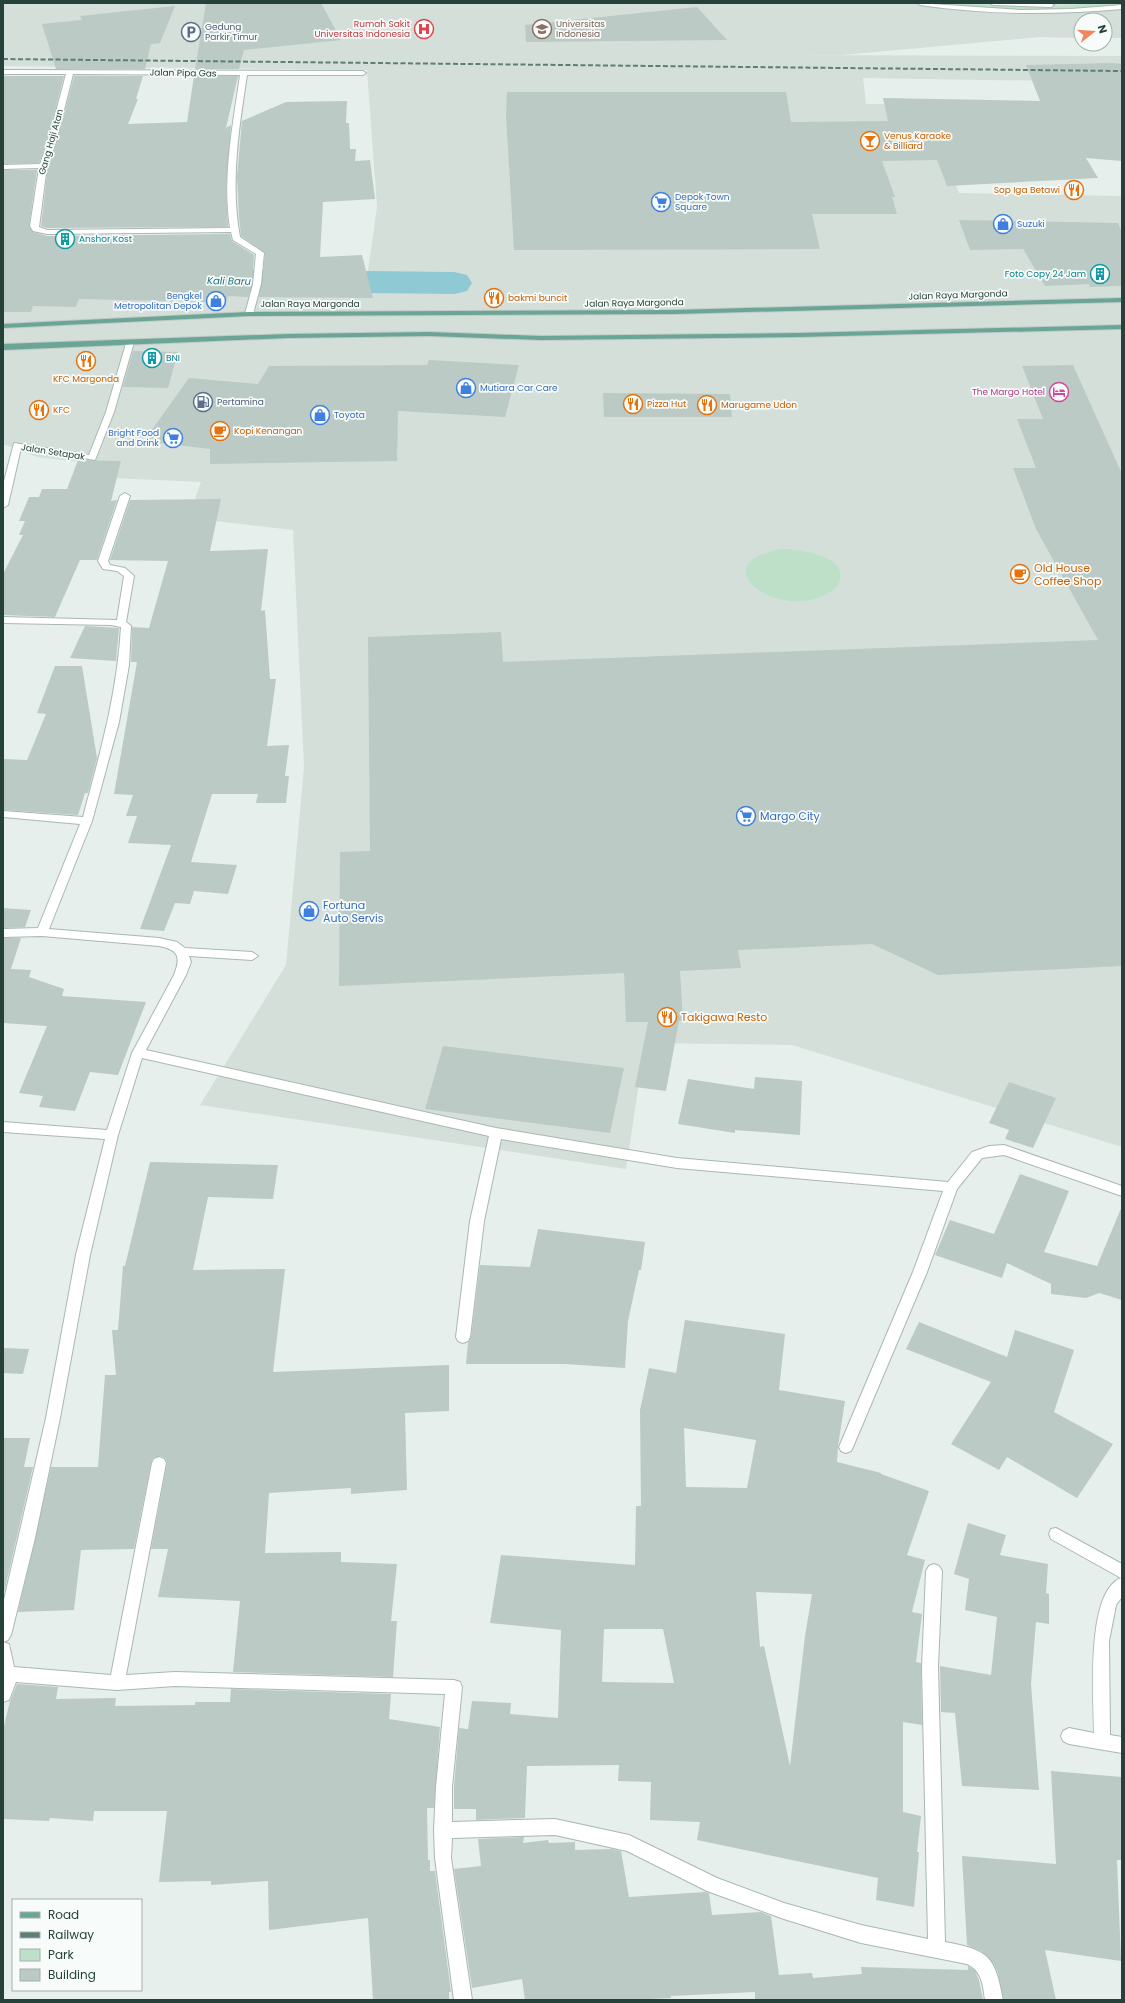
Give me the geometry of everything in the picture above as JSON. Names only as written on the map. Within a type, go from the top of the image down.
[{"type":"main road","name":"Jalan Raya Margonda","points":[[3,326],[249,314],[675,312],[1122,300]]},
{"type":"main road","points":[[416,334],[417,314]]},
{"type":"main road","points":[[3,347],[244,337],[416,334],[541,338],[726,337],[1122,327]]},
{"type":"street","points":[[920,3],[983,11],[1027,13],[1066,12],[1122,7]]},
{"type":"street","points":[[993,3],[1049,5],[1077,3]]},
{"type":"street","name":"Jalan Pipa Gas","points":[[3,72],[363,74]]},
{"type":"street","name":"Gang Haji Atan","points":[[70,72],[52,142],[43,166],[34,226],[40,231],[234,230]]},
{"type":"street","points":[[244,74],[237,119],[232,196],[234,230],[236,238],[260,253],[257,284],[249,314]]},
{"type":"street","points":[[3,167],[43,166]]},
{"type":"street","name":"Jalan Setapak","points":[[4,502],[17,445],[92,458],[110,412],[130,342]]},
{"type":"street","points":[[121,623],[128,576],[127,573],[122,570],[106,567],[103,561],[125,496]]},
{"type":"street","points":[[3,620],[121,623],[126,626],[122,681],[114,722],[87,821],[42,932]]},
{"type":"street","points":[[3,814],[87,821]]},
{"type":"street","points":[[3,933],[42,932],[159,942],[173,945],[182,952],[252,956]]},
{"type":"street","points":[[3,1635],[27,1538],[53,1418],[83,1255],[112,1135],[138,1053],[180,975],[185,962],[182,952]]},
{"type":"street","points":[[138,1053],[496,1133],[677,1163],[951,1187]]},
{"type":"street","points":[[3,1127],[112,1135]]},
{"type":"street","points":[[463,1337],[477,1221],[496,1133]]},
{"type":"street","points":[[846,1447],[920,1272],[951,1187],[977,1155],[989,1151],[1004,1150],[1122,1191]]},
{"type":"street","points":[[117,1683],[159,1463]]},
{"type":"street","points":[[1056,1534],[1122,1572]]},
{"type":"street","points":[[934,1571],[930,1667],[937,1949]]},
{"type":"street","points":[[1102,1740],[1101,1641],[1109,1602],[1122,1584]]},
{"type":"street","points":[[3,1649],[8,1682],[3,1695]]},
{"type":"street","points":[[7,1674],[117,1683],[175,1679],[454,1687],[444,1788],[442,1830],[443,1858],[463,2000]]},
{"type":"street","points":[[1069,1736],[1102,1740],[1122,1745]]},
{"type":"street","points":[[442,1830],[555,1827],[629,1843],[713,1885],[784,1911],[861,1934],[980,1959],[988,1972],[994,2000]]},
{"type":"shaded area","points":[[3,3],[1122,3],[1122,38],[1113,38],[1113,12],[1073,12],[1073,38],[1040,37],[842,55],[747,55],[1122,56],[1122,82],[863,78],[866,104],[924,104],[959,193],[1122,196],[1122,1147],[792,1045],[645,1043],[626,1169],[200,1105],[286,965],[304,767],[293,530],[188,518],[201,482],[113,478],[88,463],[37,457],[3,444],[3,245],[176,281],[366,285],[377,207],[367,70],[3,66]]},
{"type":"green space","points":[[1109,2],[1122,4],[1076,10],[1029,11],[937,3],[1028,6],[1065,6]]},
{"type":"green space","points":[[782,549],[810,553],[830,560],[837,566],[841,574],[836,588],[832,592],[821,597],[801,601],[782,600],[765,594],[753,585],[746,575],[748,565],[759,556]]},
{"type":"building","points":[[206,3],[321,3],[341,40],[244,50],[239,69],[195,69]]},
{"type":"building","points":[[175,6],[160,43],[151,44],[145,69],[56,69],[42,24],[82,20],[80,16]]},
{"type":"building","points":[[697,7],[727,40],[526,42],[525,25]]},
{"type":"building","points":[[1122,64],[1122,161],[1086,158],[1098,178],[947,186],[937,160],[882,161],[895,197],[892,197],[897,214],[812,214],[820,249],[514,250],[506,115],[507,92],[786,92],[791,122],[888,121],[883,98],[1040,101],[1026,65]]},
{"type":"building","points":[[3,76],[64,76],[47,142],[39,163],[3,164]]},
{"type":"building","points":[[74,76],[143,76],[136,99],[138,99],[128,124],[187,122],[194,76],[238,76],[226,128],[231,125],[226,190],[228,227],[47,228],[41,226],[48,166],[57,142]]},
{"type":"building","points":[[347,101],[346,123],[349,123],[350,149],[356,149],[355,161],[370,160],[375,199],[323,202],[320,257],[362,255],[373,298],[259,297],[262,284],[265,253],[241,236],[239,217],[237,176],[242,121],[286,102]]},
{"type":"building","points":[[3,170],[37,170],[29,226],[33,232],[47,236],[230,234],[232,241],[254,255],[252,284],[248,297],[228,296],[227,300],[209,300],[208,302],[79,299],[76,307],[33,306],[31,312],[3,312]]},
{"type":"building","points":[[959,220],[1118,223],[1122,233],[1122,286],[1090,287],[1089,284],[1045,286],[1023,249],[970,250]]},
{"type":"building","points":[[133,351],[178,352],[168,388],[123,387]]},
{"type":"building","points":[[429,360],[519,365],[505,417],[398,411],[397,461],[210,464],[210,449],[144,441],[189,378],[258,384],[269,366],[427,365]]},
{"type":"building","name":"Margo City","points":[[1073,365],[1122,474],[1122,966],[938,975],[872,944],[738,950],[741,968],[680,971],[683,1021],[679,1021],[666,1091],[635,1087],[648,1022],[626,1022],[624,973],[339,986],[340,852],[370,851],[368,637],[501,632],[503,662],[1098,640],[1036,529],[1013,468],[1036,468],[1017,419],[1043,419],[1022,366]]},
{"type":"building","points":[[603,393],[730,394],[732,417],[604,417]]},
{"type":"building","points":[[78,460],[121,461],[111,501],[117,500],[97,560],[80,560],[55,617],[3,615],[3,574],[23,535],[19,535],[25,521],[19,521],[29,497],[39,497],[42,489],[67,489]]},
{"type":"building","points":[[221,499],[210,551],[268,549],[261,611],[265,610],[270,679],[276,679],[267,746],[289,745],[285,776],[289,776],[286,803],[256,803],[258,794],[212,794],[191,862],[237,865],[228,894],[194,891],[190,904],[175,903],[164,931],[140,929],[171,845],[128,843],[137,816],[126,816],[133,795],[114,794],[137,662],[131,662],[132,627],[149,628],[168,561],[110,560],[130,500]]},
{"type":"building","points":[[85,626],[119,628],[116,661],[70,658]]},
{"type":"building","points":[[55,666],[82,666],[97,758],[88,793],[85,793],[78,815],[3,810],[3,759],[27,760],[46,714],[37,713]]},
{"type":"building","points":[[3,908],[31,910],[25,927],[3,928]]},
{"type":"building","points":[[3,938],[21,938],[11,969],[31,970],[29,977],[64,989],[62,996],[146,1002],[118,1075],[90,1072],[75,1111],[39,1107],[43,1096],[19,1093],[47,1026],[3,1023]]},
{"type":"building","points":[[443,1046],[624,1068],[610,1133],[425,1109]]},
{"type":"building","points":[[755,1077],[802,1081],[800,1135],[735,1130],[735,1133],[678,1124],[688,1079],[754,1089]]},
{"type":"building","points":[[1009,1082],[1056,1098],[1033,1148],[1005,1139],[1009,1130],[989,1123]]},
{"type":"building","points":[[150,1162],[278,1165],[273,1199],[208,1197],[193,1270],[285,1269],[273,1372],[449,1365],[449,1411],[405,1413],[407,1490],[351,1494],[351,1488],[269,1493],[265,1553],[341,1552],[341,1562],[397,1564],[391,1621],[397,1621],[393,1677],[233,1672],[240,1601],[158,1597],[168,1549],[151,1549],[167,1463],[165,1458],[160,1456],[153,1458],[151,1463],[134,1549],[81,1550],[74,1610],[18,1612],[51,1467],[98,1467],[105,1375],[116,1375],[112,1330],[118,1330],[123,1266],[125,1266]]},
{"type":"building","points":[[1020,1174],[1069,1191],[1044,1252],[1097,1266],[1122,1206],[1122,1300],[1099,1293],[1086,1298],[1051,1294],[1051,1284],[1007,1263],[1002,1278],[935,1255],[950,1220],[994,1234]]},
{"type":"building","points":[[538,1229],[645,1242],[641,1270],[639,1270],[628,1321],[625,1368],[565,1364],[466,1364],[480,1265],[530,1267]]},
{"type":"building","points":[[685,1320],[785,1334],[779,1390],[845,1401],[837,1462],[881,1473],[929,1491],[907,1555],[925,1560],[912,1612],[922,1614],[916,1662],[921,1663],[922,1725],[903,1722],[903,1812],[921,1816],[917,1852],[919,1852],[914,1907],[876,1900],[878,1878],[697,1840],[700,1822],[650,1820],[651,1782],[618,1781],[619,1765],[527,1766],[525,1818],[476,1820],[476,1809],[454,1809],[454,1787],[459,1728],[468,1729],[472,1701],[511,1703],[510,1714],[558,1718],[561,1630],[490,1623],[501,1555],[635,1565],[636,1506],[641,1506],[640,1410],[649,1368],[676,1373]],"holes":[[[684,1428],[756,1440],[747,1488],[686,1487]],[[756,1592],[812,1594],[805,1636],[790,1766],[764,1646],[760,1647]],[[604,1629],[663,1629],[674,1683],[602,1682]]]},
{"type":"building","points":[[919,1322],[1007,1357],[1015,1330],[1074,1350],[1054,1412],[1113,1444],[1077,1498],[1007,1457],[999,1470],[951,1444],[991,1382],[906,1349]]},
{"type":"building","points":[[3,1348],[29,1349],[23,1374],[3,1373]]},
{"type":"building","points":[[3,1438],[30,1438],[24,1467],[33,1467],[3,1597]]},
{"type":"building","points":[[968,1523],[1006,1535],[1000,1555],[1048,1564],[1046,1593],[1049,1594],[1049,1624],[1036,1622],[1031,1684],[1039,1790],[962,1786],[955,1713],[941,1712],[940,1666],[991,1675],[997,1617],[965,1610],[969,1579],[954,1574]]},
{"type":"building","points":[[17,1684],[58,1687],[56,1699],[116,1698],[115,1706],[195,1705],[195,1702],[230,1702],[231,1689],[391,1694],[389,1719],[440,1727],[434,1808],[427,1808],[428,1860],[430,1860],[430,1871],[435,1871],[451,1992],[449,1992],[449,2000],[373,2000],[368,1918],[269,1930],[268,1881],[211,1885],[211,1881],[159,1882],[167,1811],[94,1811],[93,1821],[50,1818],[49,1821],[3,1819],[3,1730],[10,1701]]},
{"type":"building","points":[[1051,1771],[1122,1777],[1122,1860],[1117,1860],[1121,1961],[1045,1950],[1056,2000],[1004,2000],[998,1973],[994,1964],[981,1951],[967,1945],[962,1856],[1056,1864]]},
{"type":"building","points":[[524,1837],[523,1843],[548,1840],[549,1843],[575,1842],[575,1850],[612,1849],[621,1851],[629,1897],[705,1892],[709,1893],[712,1915],[761,1912],[771,1916],[779,1975],[812,1973],[813,1978],[862,1974],[861,1967],[968,1970],[968,1966],[975,1971],[979,1980],[983,2000],[755,2000],[755,1992],[671,1996],[671,1998],[629,2000],[525,2000],[522,1979],[472,1988],[454,1869],[481,1866],[478,1839]]},
{"type":"waterway","name":"Kali Baru","points":[[176,280],[454,283]]},
{"type":"railway","points":[[3,59],[1122,71]]},
{"type":"place","name":"Rumah Sakit Universitas Indonesia","points":[[424,29]]},
{"type":"place","name":"Universitas Indonesia","points":[[542,29]]},
{"type":"place","name":"Gedung Parkir Timur","points":[[191,32]]},
{"type":"place","name":"Venus Karaoke & Billiard","points":[[870,141]]},
{"type":"place","name":"Sop Iga Betawi","points":[[1074,190]]},
{"type":"place","name":"Depok Town Square","points":[[661,202]]},
{"type":"place","name":"Suzuki","points":[[1003,224]]},
{"type":"place","name":"Anshor Kost","points":[[65,239]]},
{"type":"place","name":"Foto Copy 24 Jam","points":[[1100,274]]},
{"type":"place","name":"bakmi buncit","points":[[494,298]]},
{"type":"place","name":"Bengkel Metropolitan Depok","points":[[216,301]]},
{"type":"place","name":"BNI","points":[[152,358]]},
{"type":"place","name":"KFC Margonda","points":[[86,361]]},
{"type":"place","name":"Mutiara Car Care","points":[[466,388]]},
{"type":"place","name":"The Margo Hotel","points":[[1059,392]]},
{"type":"place","name":"Pertamina","points":[[203,402]]},
{"type":"place","name":"Pizza Hut","points":[[633,404]]},
{"type":"place","name":"Marugame Udon","points":[[707,405]]},
{"type":"place","name":"KFC","points":[[39,410]]},
{"type":"place","name":"Toyota","points":[[320,415]]},
{"type":"place","name":"Kopi Kenangan","points":[[220,431]]},
{"type":"place","name":"Bright Food and Drink","points":[[173,438]]},
{"type":"place","name":"Old House Coffee Shop","points":[[1020,574]]},
{"type":"place","name":"Margo City","points":[[746,816]]},
{"type":"place","name":"Fortuna Auto Servis","points":[[309,911]]},
{"type":"place","name":"Takigawa Resto","points":[[667,1017]]}]
